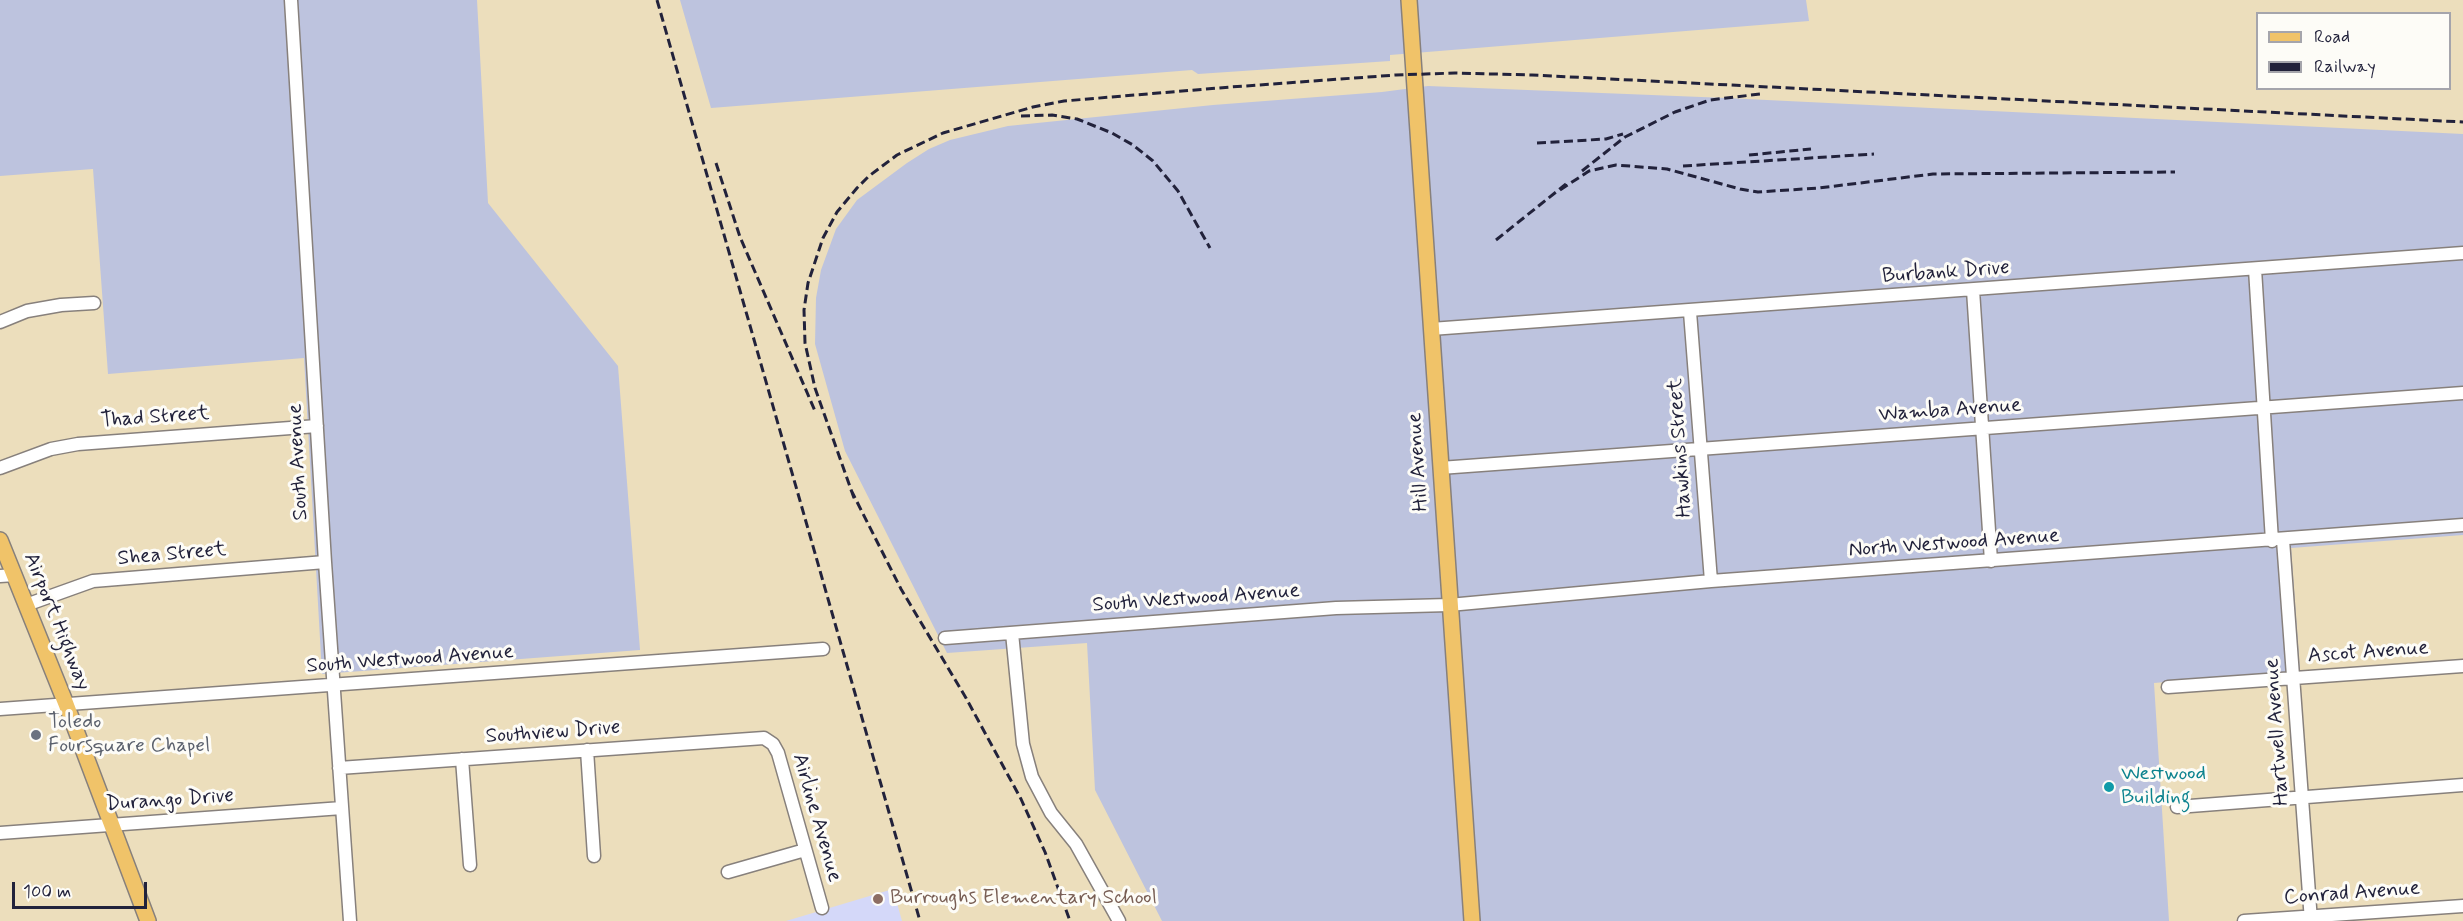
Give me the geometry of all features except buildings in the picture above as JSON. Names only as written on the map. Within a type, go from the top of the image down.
[{"type":"main road","name":"Hill Avenue","points":[[1408,0],[1472,921]]},
{"type":"main road","name":"Airport Highway","points":[[0,540],[7,575],[26,605],[148,921]]},
{"type":"street","name":"South Avenue","points":[[291,0],[325,562],[350,921]]},
{"type":"street","name":"Burbank Drive","points":[[1431,329],[1690,312],[2463,253]]},
{"type":"street","name":"Hartwell Avenue","points":[[2255,269],[2264,408],[2293,678],[2311,919]]},
{"type":"street","points":[[1973,290],[1991,561]]},
{"type":"street","points":[[0,322],[27,311],[61,305],[94,303]]},
{"type":"street","name":"Hawkins Street","points":[[1690,312],[1711,581]]},
{"type":"street","name":"Wamba Avenue","points":[[1440,468],[2463,393]]},
{"type":"street","name":"Thad Street","points":[[0,468],[51,449],[78,444],[317,426]]},
{"type":"street","name":"North Westwood Avenue","points":[[1449,605],[1711,581],[2463,525]]},
{"type":"street","name":"Shea Street","points":[[26,605],[93,581],[325,562]]},
{"type":"street","name":"South Westwood Avenue","points":[[945,638],[1336,608],[1449,605]]},
{"type":"street","points":[[1012,633],[1023,744],[1032,777],[1051,813],[1076,844],[1119,921]]},
{"type":"street","name":"South Westwood Avenue","points":[[0,709],[823,649]]},
{"type":"street","name":"Ascot Avenue","points":[[2168,687],[2463,666]]},
{"type":"street","name":"Southview Drive","points":[[339,768],[757,737],[769,741]]},
{"type":"street","name":"Airline Avenue","points":[[769,741],[778,753],[822,908]]},
{"type":"street","points":[[587,750],[594,856]]},
{"type":"street","points":[[462,759],[470,865]]},
{"type":"street","points":[[2177,807],[2463,785]]},
{"type":"street","name":"Durango Drive","points":[[0,833],[342,808]]},
{"type":"street","points":[[728,872],[805,850]]},
{"type":"street","name":"Conrad Avenue","points":[[2244,921],[2311,919],[2463,906]]},
{"type":"shaded area","points":[[0,0],[477,0],[488,203],[618,366],[640,650],[322,674],[304,358],[108,374],[93,169],[0,176]]},
{"type":"shaded area","points":[[680,0],[1806,0],[1809,21],[1390,55],[1390,61],[1198,74],[1192,70],[711,108]]},
{"type":"shaded area","points":[[1428,86],[1726,98],[2463,134],[2463,535],[2291,548],[2300,671],[2154,683],[2169,921],[1162,921],[1095,790],[1087,643],[947,653],[845,451],[815,344],[816,298],[821,270],[836,229],[857,200],[907,163],[929,149],[950,140],[1008,126]]},
{"type":"shaded area","name":"Burroughs Elementary School","points":[[893,889],[902,921],[786,921]]},
{"type":"railway","points":[[657,0],[920,921]]},
{"type":"railway","points":[[854,498],[815,388],[805,343],[804,310],[808,283],[823,238],[837,212],[857,188],[897,155],[943,133],[1033,107],[1064,101],[1231,87],[1455,73],[2463,122]]},
{"type":"railway","points":[[1582,171],[1625,137],[1675,112],[1710,100],[1760,94]]},
{"type":"railway","points":[[1021,116],[1052,115],[1077,119],[1112,133],[1133,145],[1153,161],[1178,191],[1210,248]]},
{"type":"railway","points":[[1537,143],[1606,139],[1623,134]]},
{"type":"railway","points":[[1749,155],[1811,149]]},
{"type":"railway","points":[[1683,166],[1874,154]]},
{"type":"railway","points":[[716,163],[740,237],[815,411]]},
{"type":"railway","points":[[1560,190],[1589,171],[1616,165],[1667,169],[1758,192],[1819,188],[1933,174],[2175,172]]},
{"type":"railway","points":[[1496,240],[1566,184]]},
{"type":"railway","points":[[851,490],[901,589],[966,698],[1021,799],[1045,852],[1070,921]]},
{"type":"place","name":"Toledo Foursquare Chapel","points":[[36,735]]},
{"type":"place","name":"Westwood Building","points":[[2109,787]]},
{"type":"place","name":"Burroughs Elementary School","points":[[878,899]]}]
